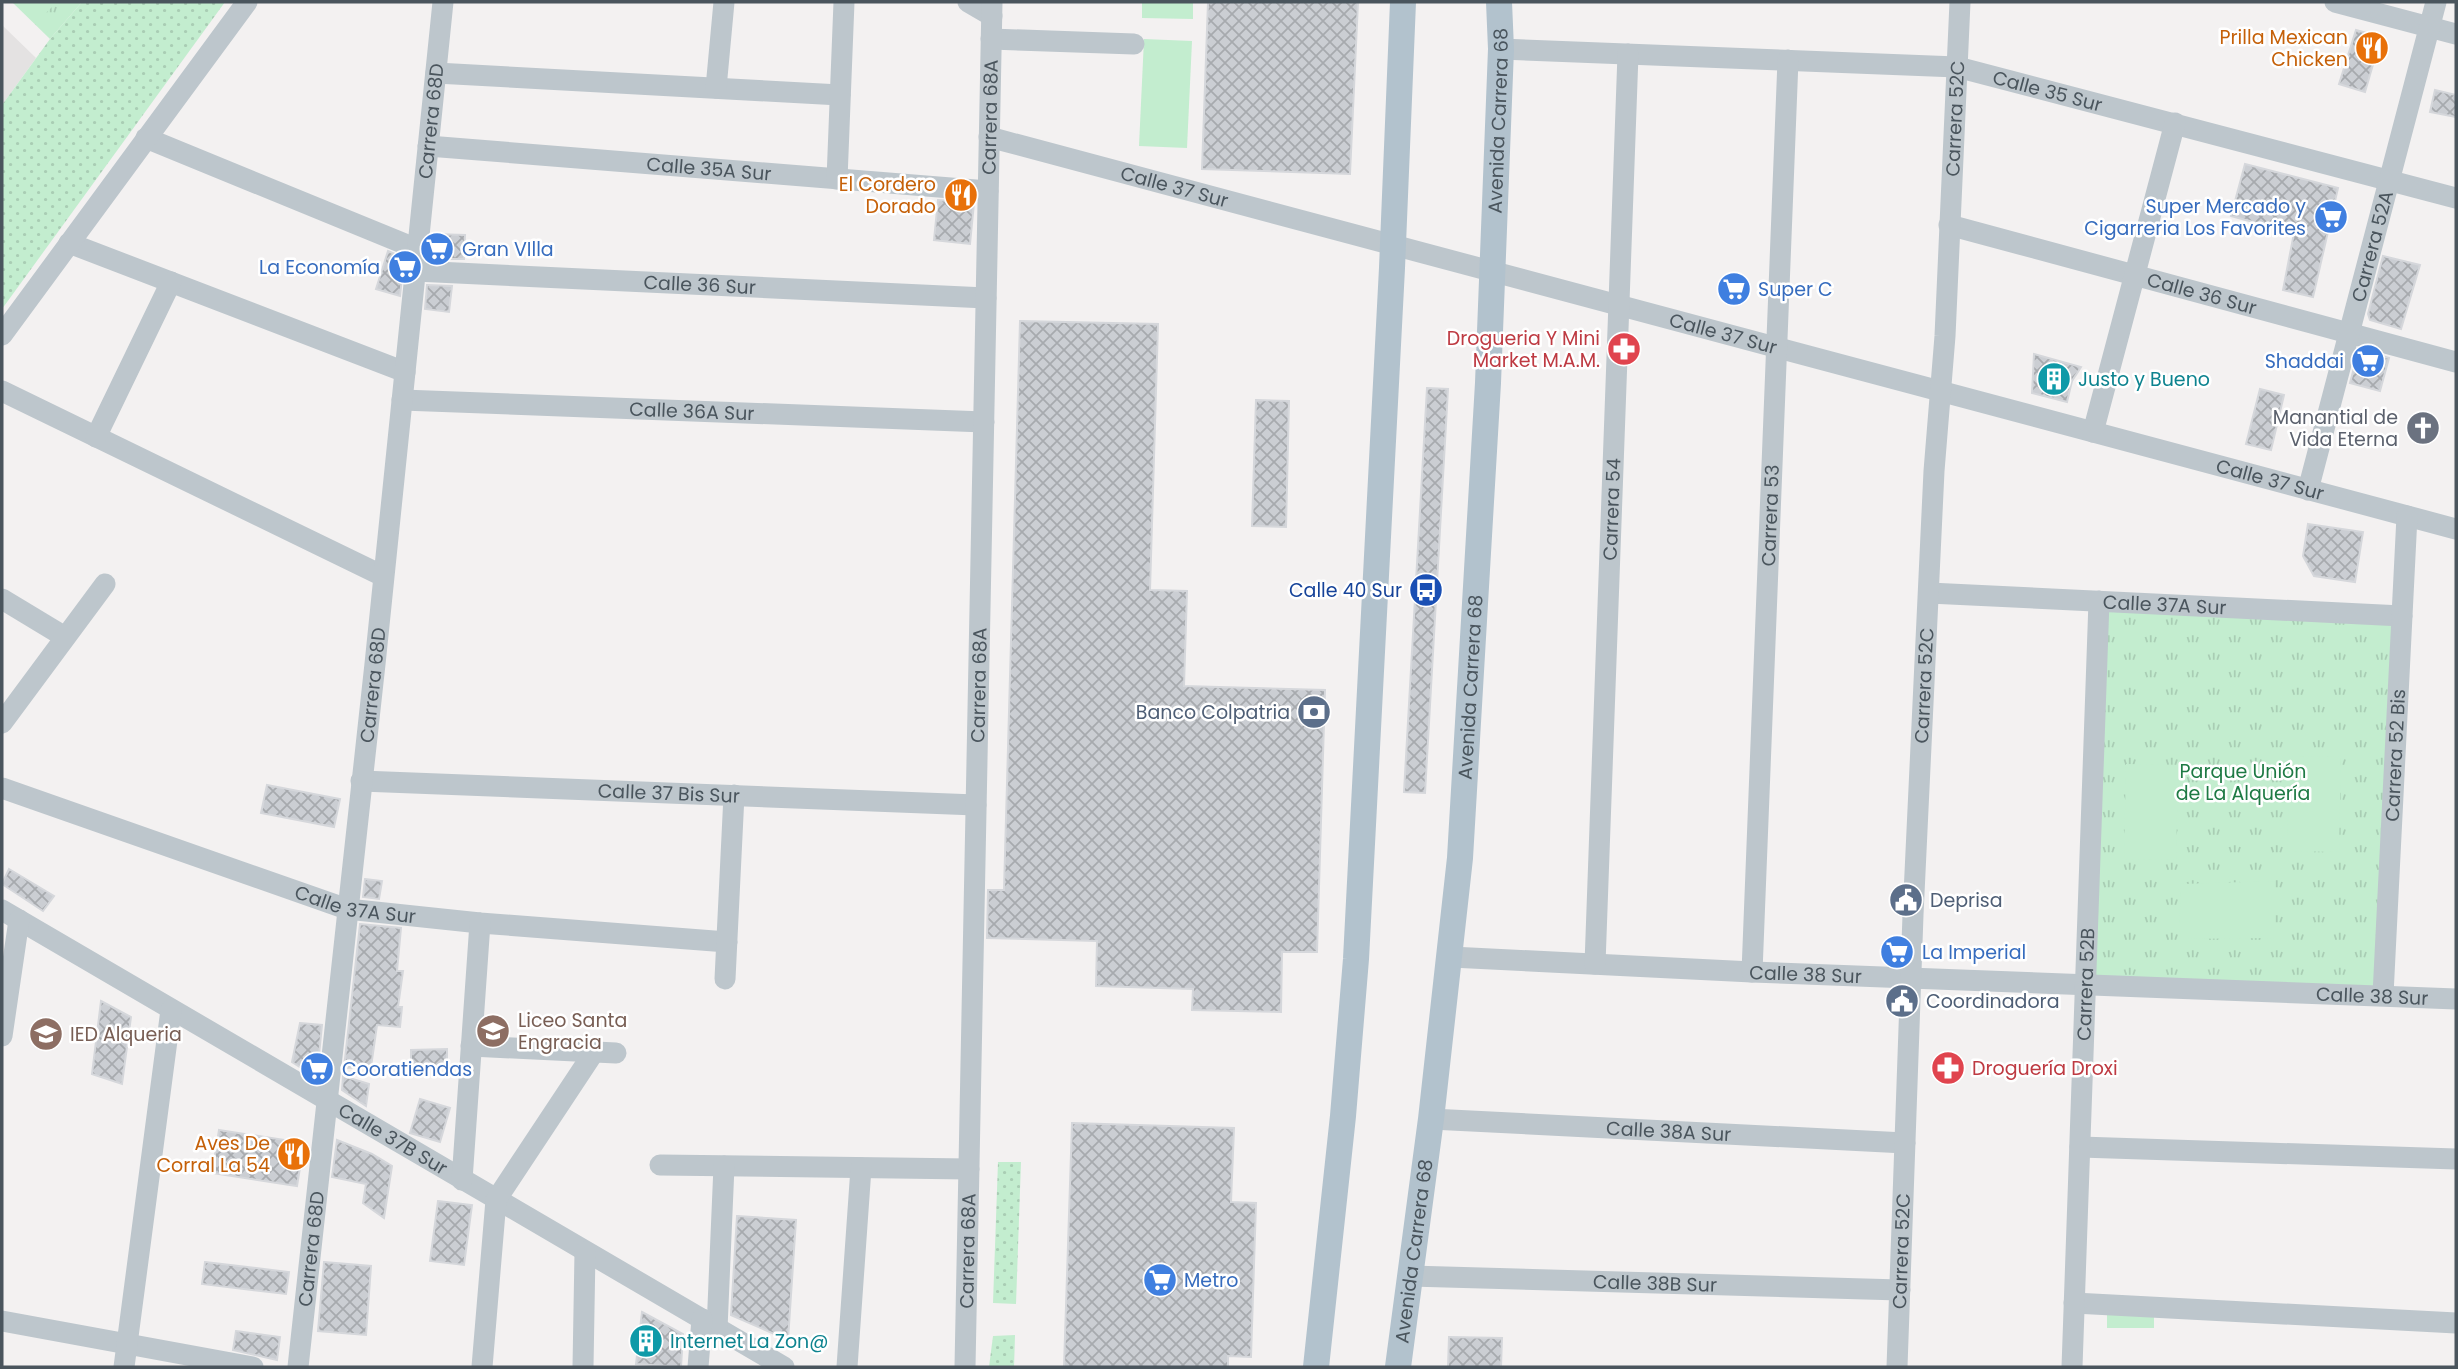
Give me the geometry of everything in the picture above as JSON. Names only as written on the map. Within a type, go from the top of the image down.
[{"type":"main road","points":[[1316,1367],[1343,1116],[1356,959],[1404,2]]},
{"type":"main road","name":"Avenida Carrera 68","points":[[1398,1367],[1451,957],[1462,830],[1493,272],[1501,50],[1499,2]]},
{"type":"street","points":[[2,335],[247,2]]},
{"type":"street","name":"Carrera 68D","points":[[298,1367],[443,2]]},
{"type":"street","points":[[716,88],[724,2]]},
{"type":"street","points":[[837,179],[844,2]]},
{"type":"street","points":[[968,2],[992,9]]},
{"type":"street","name":"Carrera 52C","points":[[1897,1367],[1928,593],[1960,2]]},
{"type":"street","points":[[2336,2],[2456,34]]},
{"type":"street","name":"Carrera 52A","points":[[2308,490],[2436,2]]},
{"type":"street","name":"Carrera 68A","points":[[965,1367],[992,9]]},
{"type":"street","points":[[991,39],[1134,44]]},
{"type":"street","name":"Calle 35 Sur","points":[[1501,50],[1956,67],[2456,198]]},
{"type":"street","name":"Carrera 54","points":[[1595,964],[1628,54]]},
{"type":"street","name":"Carrera 53","points":[[1752,972],[1788,60]]},
{"type":"street","points":[[436,72],[839,95]]},
{"type":"street","points":[[2093,432],[2175,123]]},
{"type":"street","name":"Calle 37 Sur","points":[[989,137],[2456,529]]},
{"type":"street","points":[[146,138],[417,249]]},
{"type":"street","name":"Calle 35A Sur","points":[[428,146],[988,191]]},
{"type":"street","name":"Calle 36 Sur","points":[[1949,225],[2456,362]]},
{"type":"street","points":[[69,243],[405,372]]},
{"type":"street","name":"Calle 36 Sur","points":[[415,271],[986,298]]},
{"type":"street","points":[[96,437],[171,282]]},
{"type":"street","points":[[2,391],[383,576]]},
{"type":"street","name":"Calle 36A Sur","points":[[401,400],[984,422]]},
{"type":"street","name":"Carrera 52 Bis","points":[[2383,995],[2407,516]]},
{"type":"street","points":[[2,723],[105,584]]},
{"type":"street","name":"Calle 37A Sur","points":[[1928,593],[2402,616]]},
{"type":"street","points":[[2,599],[65,637]]},
{"type":"street","name":"Carrera 52B","points":[[2072,1367],[2099,601]]},
{"type":"street","name":"Calle 37 Bis Sur","points":[[361,781],[976,805]]},
{"type":"street","name":"Calle 37A Sur","points":[[2,788],[347,909],[480,923],[727,942]]},
{"type":"street","points":[[725,979],[734,795]]},
{"type":"street","points":[[2,1036],[10,915]]},
{"type":"street","name":"Calle 37B Sur","points":[[10,915],[784,1367]]},
{"type":"street","points":[[462,1180],[480,923]]},
{"type":"street","name":"Calle 38 Sur","points":[[1451,957],[1752,972],[2456,999]]},
{"type":"street","points":[[124,1367],[171,1010]]},
{"type":"street","points":[[471,1046],[617,1053]]},
{"type":"street","points":[[482,1367],[496,1200],[594,1052]]},
{"type":"street","name":"Calle 38A Sur","points":[[1431,1119],[1905,1143]]},
{"type":"street","points":[[2080,1147],[2456,1159]]},
{"type":"street","points":[[660,1165],[969,1169]]},
{"type":"street","points":[[698,1367],[709,1324],[724,1166]]},
{"type":"street","points":[[847,1367],[861,1168]]},
{"type":"street","points":[[583,1367],[585,1252]]},
{"type":"street","name":"Calle 38B Sur","points":[[1410,1276],[1900,1290]]},
{"type":"street","points":[[2074,1303],[2456,1323]]},
{"type":"street","points":[[2,1321],[253,1367]]},
{"type":"shaded area","points":[[2,25],[36,58],[2,105]]},
{"type":"green space","points":[[12,2],[82,2],[50,39]]},
{"type":"green space","points":[[20,2],[57,2],[39,20]]},
{"type":"green space","points":[[82,2],[225,2],[2,309],[2,105],[50,39]]},
{"type":"green space","points":[[1142,2],[1193,2],[1193,19],[1142,18]]},
{"type":"green space","points":[[1144,39],[1192,41],[1187,148],[1139,146]]},
{"type":"green space","name":"Parque Unión de La Alquería","points":[[2101,605],[2399,620],[2380,992],[2091,978]]},
{"type":"green space","points":[[2290,756],[2341,757],[2339,852],[2287,851]]},
{"type":"green space","points":[[2126,764],[2178,765],[2176,860],[2124,859]]},
{"type":"green space","points":[[2275,881],[2275,938],[2179,939],[2181,884]]},
{"type":"green space","points":[[998,1162],[1021,1162],[1016,1304],[993,1303]]},
{"type":"green space","points":[[2107,1314],[2154,1314],[2154,1328],[2107,1328]]},
{"type":"green space","points":[[1015,1335],[1014,1367],[989,1367],[993,1336]]},
{"type":"building","points":[[1208,2],[1358,2],[1350,174],[1202,169]]},
{"type":"building","points":[[2356,30],[2381,37],[2365,92],[2339,84]]},
{"type":"building","points":[[2435,90],[2456,95],[2456,117],[2430,112]]},
{"type":"building","points":[[2245,164],[2338,188],[2313,297],[2283,290],[2294,233],[2231,216]]},
{"type":"building","points":[[938,200],[974,203],[970,244],[934,240]]},
{"type":"building","points":[[432,234],[465,235],[464,259],[430,259]]},
{"type":"building","points":[[388,251],[404,258],[400,296],[376,289]]},
{"type":"building","points":[[2383,256],[2420,265],[2401,329],[2370,320],[2368,314]]},
{"type":"building","points":[[427,285],[452,286],[449,312],[425,309]]},
{"type":"building","points":[[1020,321],[1158,324],[1150,590],[1187,591],[1184,686],[1325,690],[1317,952],[1282,952],[1281,1012],[1192,1010],[1193,989],[1096,986],[1097,941],[987,938],[988,890],[1004,890]]},
{"type":"building","points":[[2365,351],[2389,358],[2380,391],[2350,383],[2356,360]]},
{"type":"building","name":"Justo y Bueno","points":[[2034,354],[2081,367],[2072,381],[2067,402],[2032,393]]},
{"type":"building","name":"Calle 40 Sur","points":[[1427,388],[1448,389],[1425,793],[1404,792]]},
{"type":"building","points":[[2260,389],[2284,395],[2271,450],[2246,444]]},
{"type":"building","points":[[1256,400],[1289,401],[1286,527],[1252,526]]},
{"type":"building","points":[[2308,524],[2363,532],[2355,582],[2314,576],[2303,556]]},
{"type":"building","points":[[267,785],[340,799],[334,827],[261,813]]},
{"type":"building","points":[[9,869],[54,896],[43,911],[2,884]]},
{"type":"building","points":[[365,879],[382,881],[379,899],[363,897]]},
{"type":"building","points":[[360,924],[401,928],[397,971],[403,971],[398,1007],[402,1007],[400,1027],[377,1025],[371,1067],[344,1068]]},
{"type":"building","points":[[101,1001],[131,1017],[122,1084],[92,1074]]},
{"type":"building","points":[[300,1023],[322,1025],[317,1075],[314,1073],[316,1068],[303,1069],[292,1062]]},
{"type":"building","points":[[447,1049],[447,1066],[411,1067],[411,1050]]},
{"type":"building","points":[[343,1076],[369,1084],[366,1106],[342,1090]]},
{"type":"building","points":[[420,1099],[450,1108],[440,1142],[410,1133]]},
{"type":"building","name":"Metro","points":[[1072,1123],[1234,1128],[1231,1202],[1256,1203],[1251,1357],[1228,1356],[1228,1367],[1064,1367]]},
{"type":"building","points":[[219,1130],[304,1143],[297,1186],[212,1173]]},
{"type":"building","points":[[337,1140],[372,1154],[392,1166],[384,1218],[363,1203],[366,1184],[332,1177]]},
{"type":"building","points":[[438,1201],[472,1205],[464,1265],[430,1261]]},
{"type":"building","points":[[737,1216],[796,1220],[788,1340],[731,1315]]},
{"type":"building","points":[[205,1262],[289,1272],[286,1294],[202,1284]]},
{"type":"building","points":[[324,1262],[371,1266],[366,1335],[318,1331]]},
{"type":"building","points":[[642,1312],[683,1334],[681,1367],[636,1364]]},
{"type":"building","points":[[236,1331],[280,1337],[277,1360],[233,1350]]},
{"type":"building","points":[[1449,1337],[1502,1338],[1501,1367],[1448,1367]]},
{"type":"place","name":"Prilla Mexican Chicken","points":[[2372,48]]},
{"type":"place","name":"El Cordero Dorado","points":[[961,195]]},
{"type":"place","name":"Super Mercado y Cigarreria Los Favorites","points":[[2331,217]]},
{"type":"place","name":"Gran VIlla","points":[[437,249]]},
{"type":"place","name":"La Economía","points":[[405,267]]},
{"type":"place","name":"Super C","points":[[1734,289]]},
{"type":"place","name":"Drogueria Y Mini Market M.A.M.","points":[[1624,349]]},
{"type":"place","name":"Shaddai","points":[[2368,361]]},
{"type":"place","name":"Justo y Bueno","points":[[2054,379]]},
{"type":"place","name":"Manantial de Vida Eterna","points":[[2423,428]]},
{"type":"place","name":"Calle 40 Sur","points":[[1426,590]]},
{"type":"place","name":"Banco Colpatria","points":[[1314,712]]},
{"type":"place","name":"Deprisa","points":[[1906,900]]},
{"type":"place","name":"La Imperial","points":[[1897,952]]},
{"type":"place","name":"Coordinadora","points":[[1902,1001]]},
{"type":"place","name":"Liceo Santa Engracia","points":[[493,1031]]},
{"type":"place","name":"IED Alqueria","points":[[46,1034]]},
{"type":"place","name":"Droguería Droxi","points":[[1948,1068]]},
{"type":"place","name":"Cooratiendas","points":[[317,1069]]},
{"type":"place","name":"Aves De Corral La 54","points":[[294,1154]]},
{"type":"place","name":"Metro","points":[[1160,1280]]},
{"type":"place","name":"Internet La Zon@","points":[[646,1341]]}]
